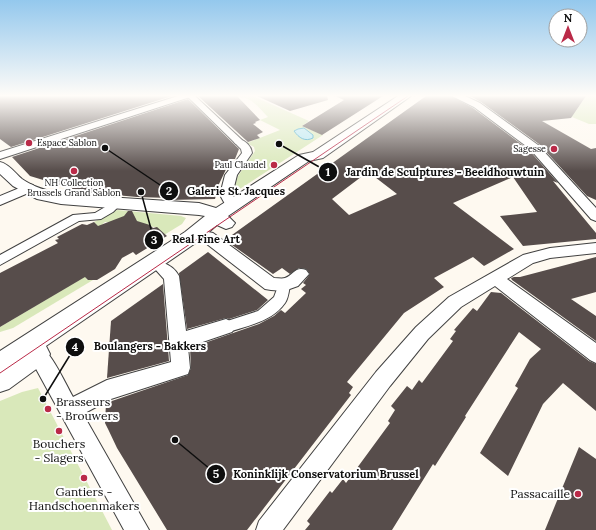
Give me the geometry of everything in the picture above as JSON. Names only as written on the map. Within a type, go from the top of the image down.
[{"type":"street","points":[[0,156],[111,121]]},
{"type":"street","points":[[216,121],[246,148],[247,153],[231,175],[226,194],[234,205]]},
{"type":"street","points":[[0,364],[33,349],[163,269],[208,237],[234,205],[304,158],[318,155],[369,121]]},
{"type":"street","points":[[498,121],[534,147],[595,214]]},
{"type":"street","points":[[0,380],[33,349],[191,237],[315,164],[318,155]]},
{"type":"street","points":[[0,166],[18,183],[43,195],[60,199],[199,208],[210,212],[222,220]]},
{"type":"street","points":[[0,201],[29,188]]},
{"type":"street","points":[[0,260],[77,218],[97,216],[109,210],[117,203]]},
{"type":"street","points":[[208,237],[271,284],[284,285],[292,282],[301,274]]},
{"type":"street","points":[[268,530],[383,379],[422,333],[455,302],[528,259],[550,253],[596,248]]},
{"type":"street","points":[[69,410],[107,390],[181,368],[171,276],[163,269]]},
{"type":"street","points":[[494,278],[596,354]]},
{"type":"street","points":[[179,341],[262,315],[280,300],[284,285]]},
{"type":"street","points":[[33,349],[42,361],[137,530]]},
{"type":"green space","points":[[261,121],[308,121],[302,126],[323,135],[233,192],[238,176],[255,151],[254,147],[247,143],[280,130]]},
{"type":"green space","points":[[581,121],[596,121],[596,124],[589,124]]},
{"type":"green space","points":[[117,210],[181,216],[186,218],[182,224],[164,235],[155,227],[105,222],[99,227],[94,222]]},
{"type":"green space","points":[[89,274],[86,278],[87,280],[91,278],[93,280],[13,328],[0,332],[0,327]]},
{"type":"green space","points":[[38,388],[112,530],[0,530],[0,401],[22,392]]},
{"type":"water","points":[[304,128],[313,135],[313,138],[307,140],[302,139],[294,131]]},
{"type":"building","points":[[0,121],[94,121],[11,147],[0,139]]},
{"type":"building","points":[[122,121],[210,121],[239,149],[235,159],[231,159],[219,184],[215,199],[169,200],[170,198],[137,197],[83,192],[30,176],[12,157]]},
{"type":"building","points":[[225,121],[258,121],[253,124],[263,132],[257,135],[260,138],[248,142]]},
{"type":"building","points":[[311,121],[344,121],[322,135],[302,126]]},
{"type":"building","points":[[391,121],[490,121],[529,150],[558,183],[553,181],[596,233],[596,239],[523,246],[500,216],[537,212],[513,177],[453,203],[514,249],[484,266],[473,257],[434,278],[444,287],[404,313],[347,382],[353,387],[349,393],[351,395],[247,530],[167,530],[117,448],[105,423],[106,403],[188,375],[191,368],[190,348],[259,324],[274,316],[281,310],[285,313],[306,293],[301,289],[306,285],[303,283],[310,274],[306,269],[299,268],[290,274],[282,268],[273,274],[225,240]],"holes":[[[365,174],[370,176],[371,174],[397,194],[349,215],[332,199]]]},
{"type":"building","points":[[507,121],[545,121],[542,121],[591,149],[596,148],[596,200],[587,196],[539,144]]},
{"type":"building","points":[[128,211],[132,211],[137,221],[150,225],[153,228],[157,227],[167,236],[136,255],[133,252],[122,258],[115,269],[97,280],[88,280],[85,277],[0,327],[0,273],[58,243],[55,240],[59,239],[57,237],[82,224],[87,225],[94,222],[98,226],[124,216]]},
{"type":"building","points":[[208,252],[268,300],[257,310],[229,319],[226,318],[187,329],[179,273]]},
{"type":"building","points":[[596,257],[596,292],[571,299],[596,316],[596,341],[511,278],[520,277]]},
{"type":"building","points":[[163,284],[169,361],[107,378],[111,321]]},
{"type":"building","points":[[491,292],[501,293],[589,361],[596,364],[596,411],[563,383],[543,404],[508,476],[480,453],[518,388],[515,386],[530,359],[541,349],[519,332],[435,466],[433,464],[392,530],[305,530],[310,524],[307,521],[330,491],[332,493],[343,479],[346,483],[390,423],[388,421],[395,410],[391,406],[407,386],[412,390],[419,380],[422,383],[453,341],[450,339],[456,331],[454,330],[473,308],[477,311]]},
{"type":"building","name":"Passacaille","points":[[579,447],[596,459],[596,530],[545,530]]},
{"type":"tram line","points":[[0,373],[372,121]]},
{"type":"place","name":"Espace Sablon","points":[[29,143]]},
{"type":"place","name":"Jardin de Sculptures - Beeldhouwtuin","points":[[279,144]]},
{"type":"place","name":"Galerie St. Jacques","points":[[105,148]]},
{"type":"place","name":"Sagesse","points":[[554,149]]},
{"type":"place","name":"Paul Claudel","points":[[274,165]]},
{"type":"place","name":"NH Collection Brussels Grand Sablon","points":[[74,171]]},
{"type":"place","name":"Real Fine Art","points":[[141,192]]},
{"type":"place","name":"Boulangers - Bakkers","points":[[43,399]]},
{"type":"place","name":"Brasseurs - Brouwers","points":[[48,409]]},
{"type":"place","name":"Bouchers - Slagers","points":[[59,431]]},
{"type":"place","name":"Koninklijk Conservatorium Brussel","points":[[175,440]]},
{"type":"place","name":"Gantiers - Handschoenmakers","points":[[84,478]]},
{"type":"place","name":"Passacaille","points":[[578,494]]}]
